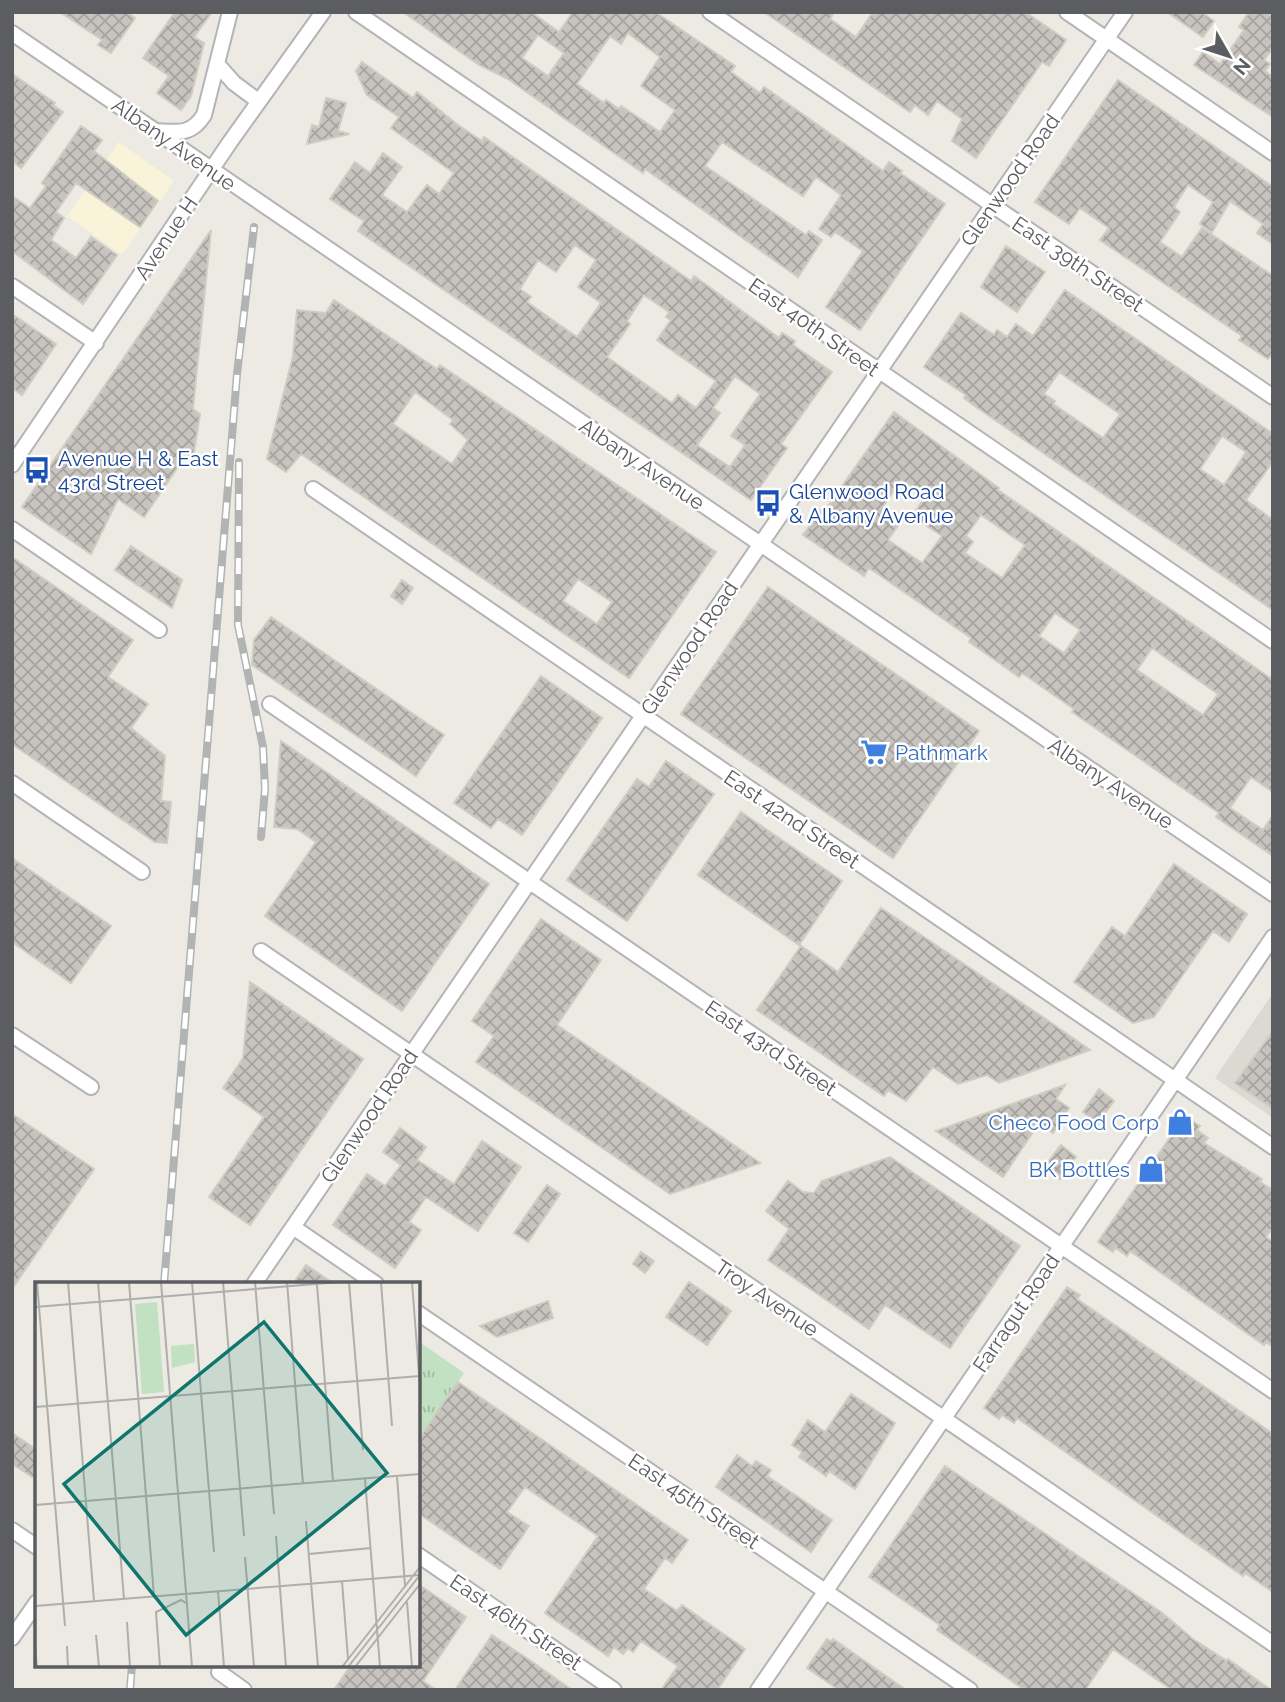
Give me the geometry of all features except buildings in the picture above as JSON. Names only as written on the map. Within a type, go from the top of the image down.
[{"type":"street","points":[[154,131],[187,132],[198,126],[204,115],[230,12]]},
{"type":"street","name":"Avenue H","points":[[12,466],[258,101],[323,12]]},
{"type":"street","name":"East 40th Street","points":[[356,12],[1273,641]]},
{"type":"street","name":"East 39th Street","points":[[710,12],[1273,397]]},
{"type":"street","points":[[1067,12],[1273,153]]},
{"type":"street","name":"Glenwood Road","points":[[255,1282],[1125,12]]},
{"type":"street","name":"Albany Avenue","points":[[12,33],[1273,894]]},
{"type":"street","points":[[217,64],[234,83],[258,101]]},
{"type":"street","points":[[12,286],[96,343]]},
{"type":"street","name":"East 42nd Street","points":[[313,489],[1273,1147]]},
{"type":"street","points":[[12,529],[159,629]]},
{"type":"street","name":"East 43rd Street","points":[[270,704],[1273,1391]]},
{"type":"street","points":[[12,783],[142,872]]},
{"type":"street","name":"Farragut Road","points":[[758,1690],[1273,937]]},
{"type":"street","name":"Troy Avenue","points":[[261,951],[1273,1644]]},
{"type":"street","points":[[12,1035],[91,1087]]},
{"type":"street","points":[[293,1227],[373,1282]]},
{"type":"street","name":"East 45th Street","points":[[420,1313],[970,1690]]},
{"type":"street","points":[[12,1530],[35,1546]]},
{"type":"street","name":"East 46th Street","points":[[420,1556],[614,1690]]},
{"type":"street","points":[[12,1638],[35,1605]]},
{"type":"street","points":[[219,1672],[244,1690]]},
{"type":"shaded area","points":[[119,142],[174,181],[122,255],[67,216]]},
{"type":"shaded area","points":[[1273,993],[1273,1118],[1215,1078]]},
{"type":"green space","points":[[420,1342],[464,1373],[420,1437]]},
{"type":"railway","points":[[164,1282],[237,374],[254,227]]},
{"type":"railway","points":[[239,462],[238,625],[263,747],[265,789],[261,837]]},
{"type":"railway","points":[[130,1690],[132,1667]]},
{"type":"place","name":"Avenue H & East 43rd Street","points":[[37,470]]},
{"type":"place","name":"Glenwood Road & Albany Avenue","points":[[768,503]]},
{"type":"place","name":"Pathmark","points":[[874,752]]},
{"type":"place","name":"Checo Food Corp","points":[[1180,1122]]},
{"type":"place","name":"BK Bottles","points":[[1151,1169]]}]
